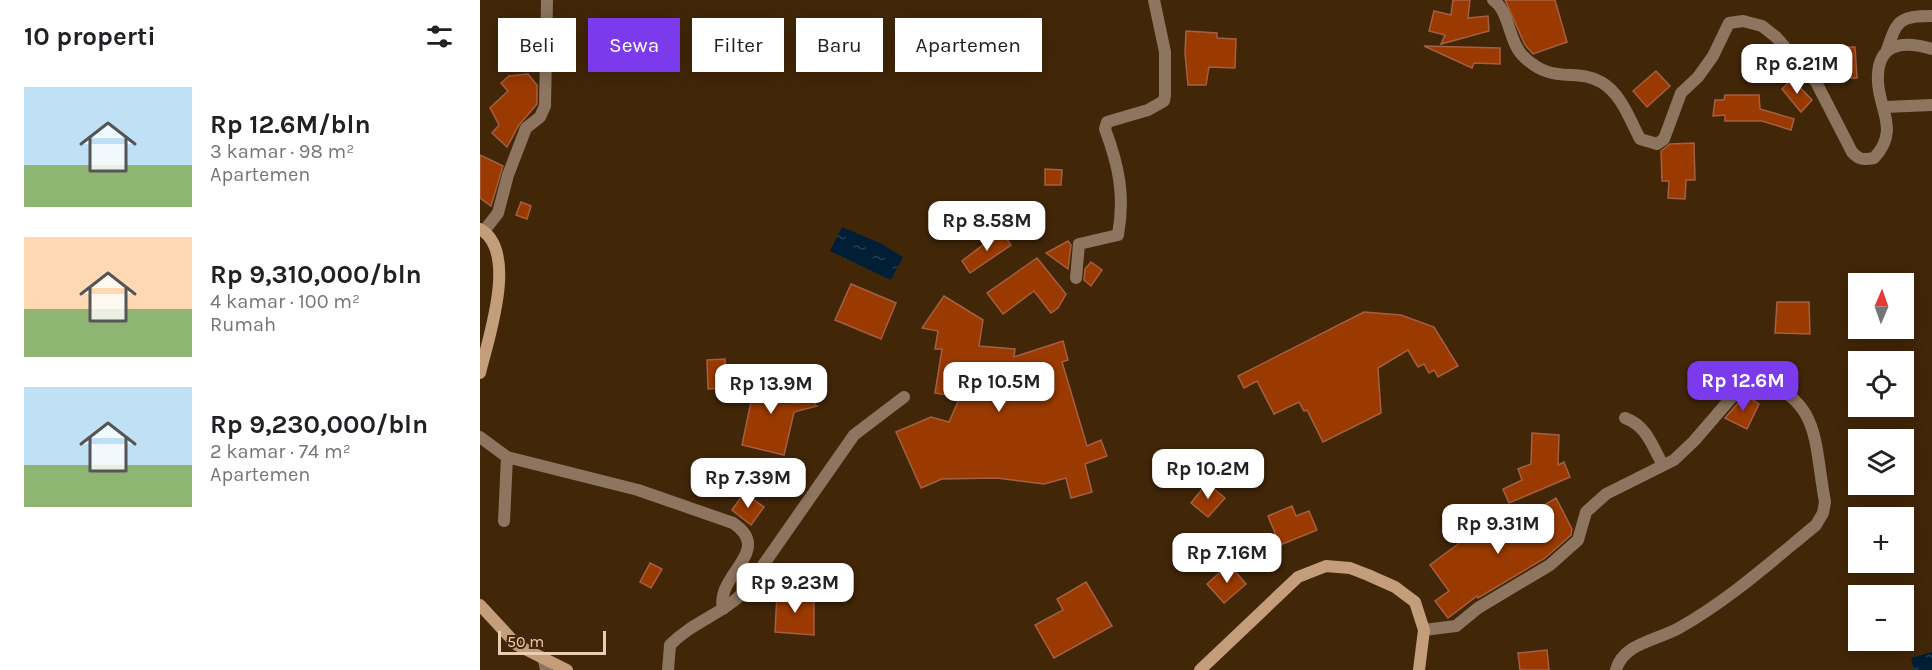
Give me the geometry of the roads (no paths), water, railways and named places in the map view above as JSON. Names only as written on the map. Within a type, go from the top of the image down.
[{"type":"street","points":[[480,373],[499,286],[495,244],[482,230],[498,213],[508,175],[526,128],[540,117],[545,106],[547,0]]},
{"type":"street","points":[[1076,278],[1079,244],[1118,235],[1123,207],[1121,184],[1105,129],[1107,122],[1148,110],[1164,101],[1165,52],[1154,0]]},
{"type":"street","points":[[1493,0],[1498,4],[1511,40],[1523,57],[1552,75],[1583,77],[1600,81],[1615,94],[1640,139],[1657,144],[1664,140],[1681,93],[1698,77],[1713,56],[1729,23],[1743,21],[1762,26],[1776,37],[1816,82],[1858,158],[1874,158],[1881,150],[1887,127],[1885,107],[1878,84],[1880,62],[1887,50],[1894,28],[1908,16],[1932,16]]},
{"type":"street","points":[[1887,50],[1899,44],[1914,44],[1932,49]]},
{"type":"street","points":[[1885,107],[1932,105]]},
{"type":"street","points":[[1424,630],[1456,626],[1478,608],[1550,565],[1578,540],[1586,512],[1606,494],[1674,460],[1694,441],[1751,375],[1776,384],[1798,400],[1812,424],[1825,502],[1823,513],[1816,525],[1745,583],[1679,628],[1643,643],[1624,655],[1616,670]]},
{"type":"street","points":[[668,670],[670,645],[693,626],[723,609],[745,591],[854,435],[904,397]]},
{"type":"street","points":[[1625,417],[1637,422],[1647,435],[1663,465]]},
{"type":"street","points":[[480,437],[507,457],[638,490],[733,523],[742,529],[749,538],[748,549],[723,593],[723,609]]},
{"type":"street","points":[[504,521],[507,457]]},
{"type":"street","points":[[1200,670],[1298,577],[1326,566],[1350,568],[1395,587],[1415,602],[1424,630],[1419,670]]},
{"type":"street","points":[[480,605],[517,645],[545,665],[567,670]]},
{"type":"water","points":[[842,227],[880,243],[903,257],[891,280],[830,251]]},
{"type":"water","points":[[1932,652],[1932,670],[1914,670],[1911,658]]}]
